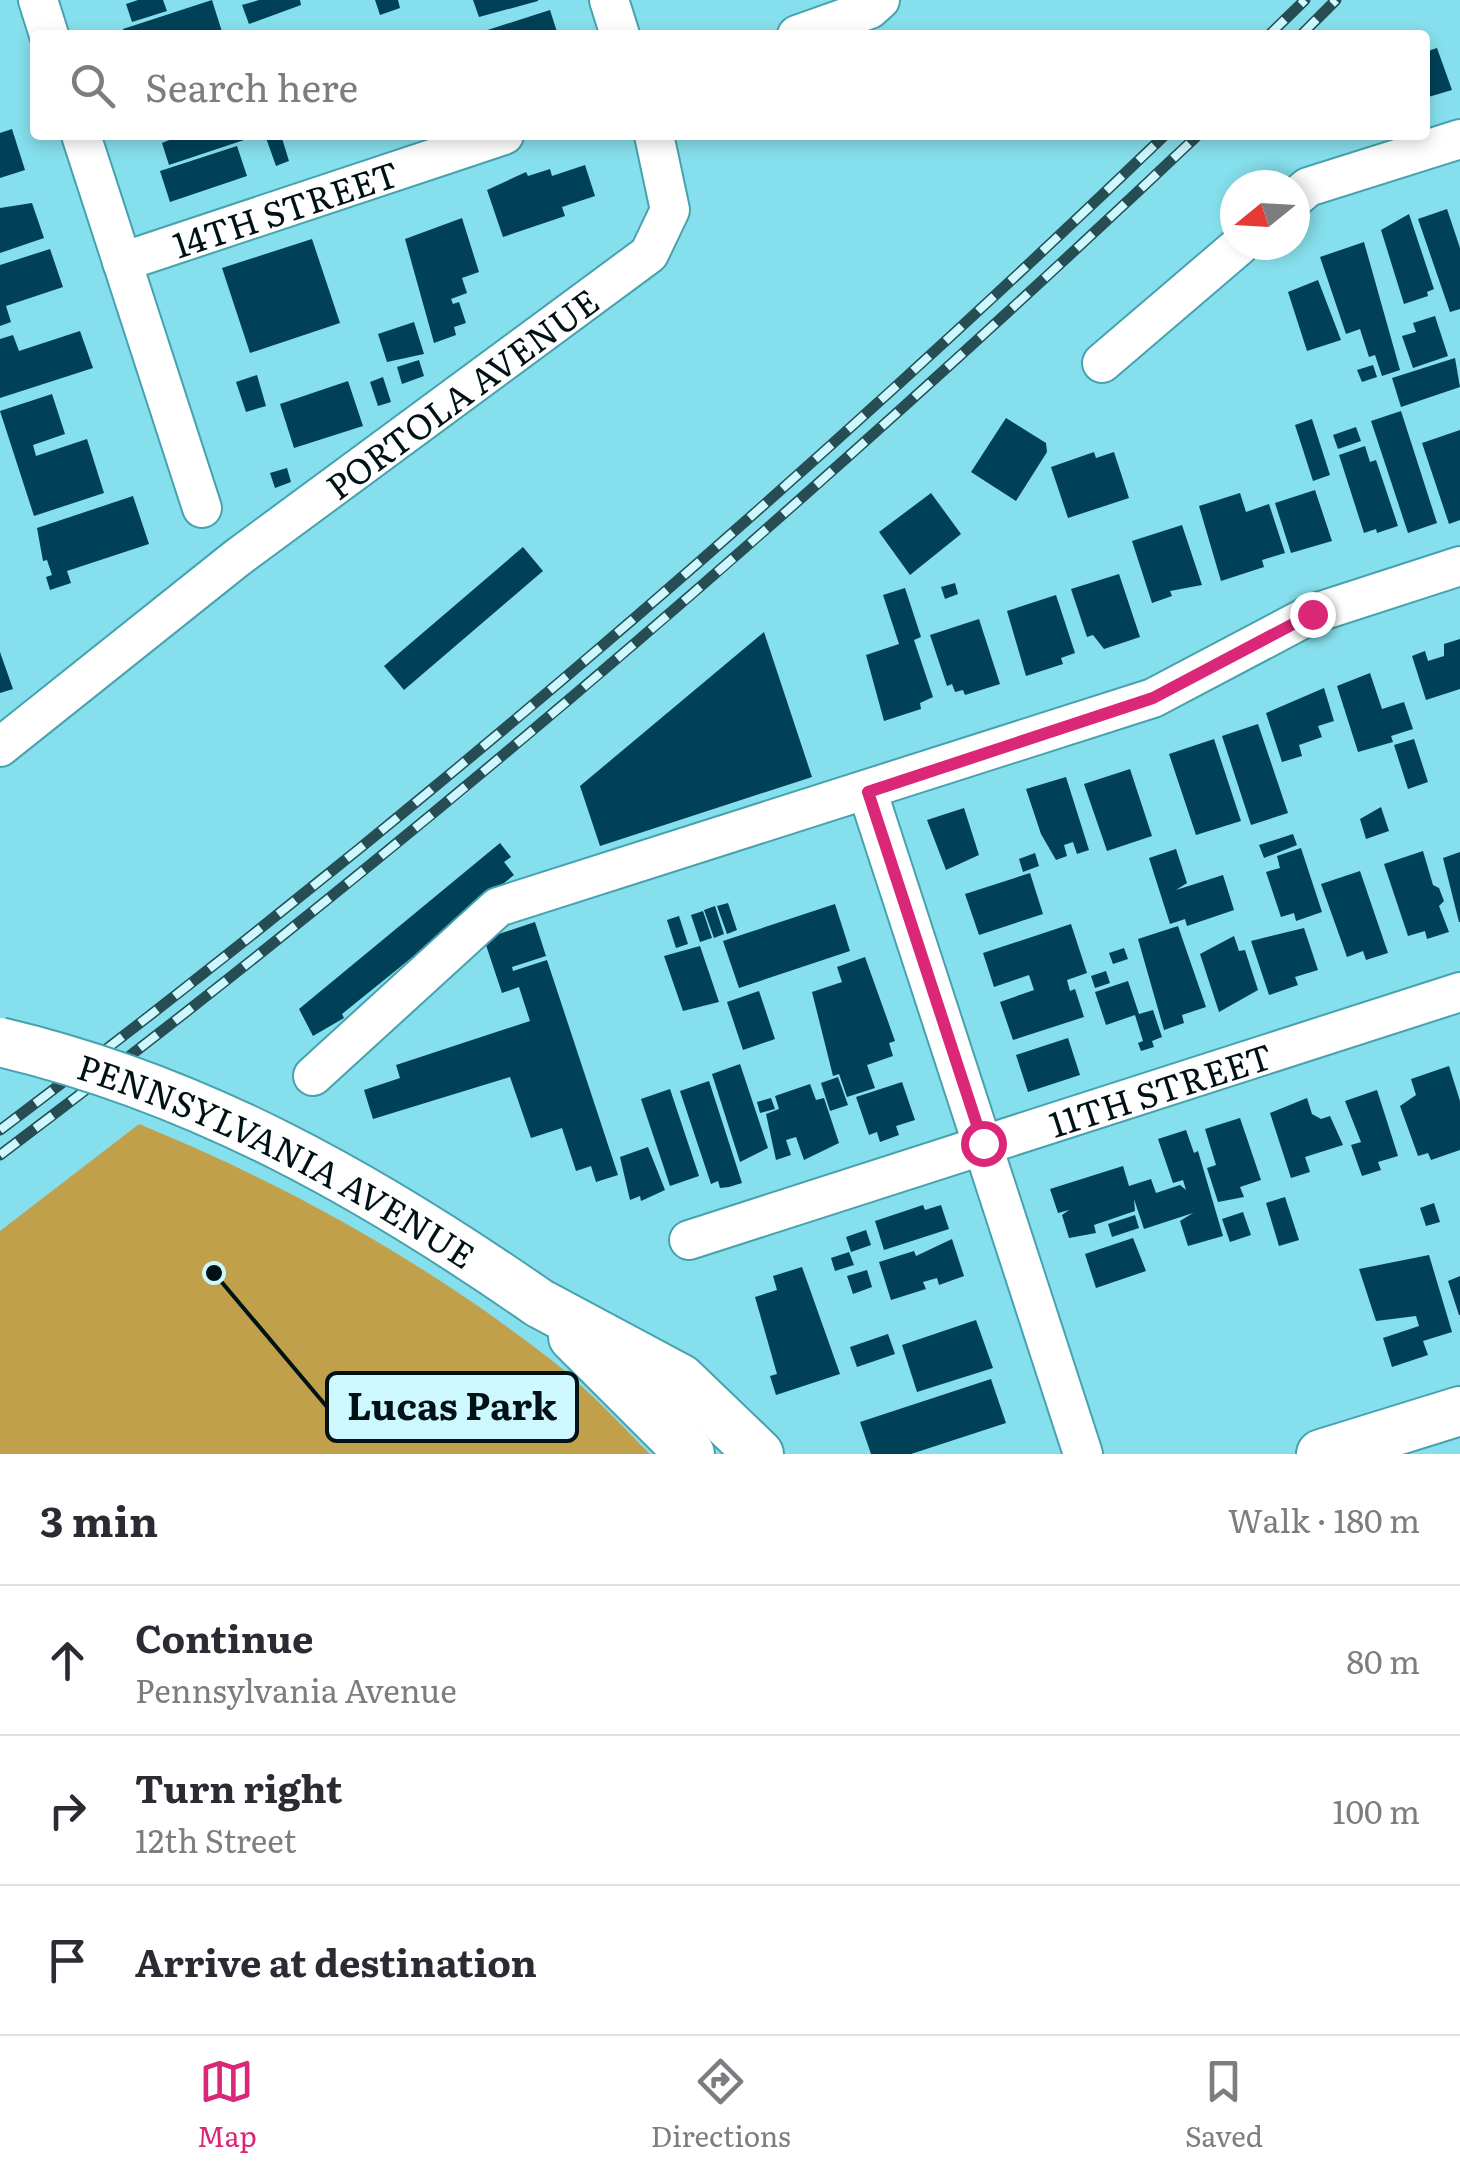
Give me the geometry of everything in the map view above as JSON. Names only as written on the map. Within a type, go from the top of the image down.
[{"type":"main road","name":"PENNSYLVANIA AVENUE","points":[[0,1042],[149,1087],[251,1128],[346,1177],[435,1230],[539,1302],[682,1378],[759,1454]]},
{"type":"main road","name":"PENNSYLVANIA AVENUE","points":[[539,1302],[690,1454]]},
{"type":"main road","points":[[1321,1454],[1460,1411]]},
{"type":"street","points":[[38,0],[47,30]]},
{"type":"street","points":[[609,0],[618,30]]},
{"type":"street","points":[[809,30],[875,5]]},
{"type":"street","points":[[1310,186],[1460,139]]},
{"type":"street","points":[[83,140],[202,508]]},
{"type":"street","name":"14TH STREET","points":[[122,262],[489,140]]},
{"type":"street","name":"PORTOLA AVENUE","points":[[0,748],[237,558],[648,254],[670,210],[655,140]]},
{"type":"street","points":[[1102,363],[1222,260]]},
{"type":"street","points":[[313,1076],[498,907],[1153,698],[1312,614],[1460,566]]},
{"type":"street","points":[[868,792],[1083,1454]]},
{"type":"street","name":"11TH STREET","points":[[688,1240],[1460,992]]},
{"type":"shaded area","points":[[139,1124],[300,1199],[453,1289],[563,1370],[650,1454],[0,1454],[0,1231]]},
{"type":"building","points":[[163,0],[167,11],[132,22],[126,4]]},
{"type":"building","points":[[212,0],[221,30],[123,30]]},
{"type":"building","points":[[259,0],[300,0],[301,5],[249,24],[242,5]]},
{"type":"building","points":[[375,0],[398,0],[400,8],[380,15]]},
{"type":"building","points":[[473,0],[538,0],[538,1],[479,17]]},
{"type":"building","points":[[550,10],[556,30],[488,30]]},
{"type":"building","points":[[1437,48],[1452,90],[1430,97],[1430,50]]},
{"type":"building","points":[[12,129],[25,170],[0,178],[0,133]]},
{"type":"building","points":[[169,140],[244,140],[169,165],[162,143]]},
{"type":"building","points":[[267,140],[283,140],[289,161],[276,166]]},
{"type":"building","points":[[237,146],[247,176],[170,202],[160,171]]},
{"type":"building","points":[[585,165],[595,196],[562,207],[565,216],[503,237],[487,190],[526,172],[528,176],[550,169],[552,176]]},
{"type":"building","points":[[32,203],[44,238],[0,253],[0,208]]},
{"type":"building","points":[[1447,209],[1460,248],[1460,309],[1450,312],[1418,219]]},
{"type":"building","points":[[1409,214],[1434,289],[1427,292],[1428,296],[1404,304],[1381,230]]},
{"type":"building","points":[[462,218],[479,272],[462,278],[467,293],[451,299],[453,304],[459,302],[466,323],[454,327],[456,335],[434,343],[405,239]]},
{"type":"building","points":[[312,239],[340,323],[250,353],[222,268]]},
{"type":"building","points":[[1364,242],[1400,370],[1382,376],[1375,355],[1369,357],[1360,329],[1346,334],[1320,257]]},
{"type":"building","points":[[50,249],[63,287],[6,306],[11,322],[0,326],[0,265]]},
{"type":"building","points":[[1318,280],[1341,340],[1307,351],[1288,292]]},
{"type":"building","points":[[1435,316],[1448,356],[1413,368],[1402,336],[1416,332],[1413,323]]},
{"type":"building","points":[[414,322],[424,354],[387,362],[378,334]]},
{"type":"building","points":[[80,331],[93,368],[0,398],[0,339],[13,335],[19,351]]},
{"type":"building","points":[[1455,358],[1460,387],[1401,407],[1392,378]]},
{"type":"building","points":[[419,360],[424,376],[402,384],[397,367]]},
{"type":"building","points":[[1373,365],[1377,377],[1362,382],[1357,370]]},
{"type":"building","points":[[257,375],[266,406],[246,412],[236,382]]},
{"type":"building","points":[[383,377],[391,402],[378,406],[370,382]]},
{"type":"building","points":[[348,381],[363,426],[294,448],[280,404]]},
{"type":"building","points":[[52,394],[65,434],[33,445],[36,456],[87,439],[104,493],[34,516],[0,411]]},
{"type":"building","points":[[1401,411],[1437,523],[1408,533],[1371,421]]},
{"type":"building","points":[[1006,418],[1046,443],[1047,452],[1016,501],[971,472]]},
{"type":"building","points":[[1312,419],[1330,475],[1313,481],[1295,425]]},
{"type":"building","points":[[1356,427],[1361,441],[1338,449],[1333,435]]},
{"type":"building","points":[[1460,430],[1460,520],[1449,524],[1422,443]]},
{"type":"building","points":[[1365,446],[1370,462],[1376,460],[1398,526],[1377,533],[1376,529],[1364,533],[1339,455]]},
{"type":"building","points":[[1094,452],[1096,458],[1114,452],[1129,498],[1068,518],[1051,467]]},
{"type":"building","points":[[287,468],[291,482],[275,488],[270,473]]},
{"type":"building","points":[[1315,490],[1332,541],[1291,553],[1275,503]]},
{"type":"building","points":[[931,493],[961,534],[910,575],[879,532]]},
{"type":"building","points":[[1240,493],[1246,512],[1269,504],[1285,553],[1262,560],[1264,567],[1221,581],[1199,506]]},
{"type":"building","points":[[133,496],[149,544],[67,571],[71,583],[50,590],[46,577],[52,575],[47,560],[43,561],[37,528]]},
{"type":"building","points":[[1182,525],[1202,585],[1170,591],[1172,596],[1152,603],[1132,541]]},
{"type":"building","points":[[523,547],[543,571],[404,690],[384,666]]},
{"type":"building","points":[[1119,574],[1140,637],[1104,649],[1093,635],[1087,637],[1071,589]]},
{"type":"building","points":[[955,583],[958,594],[945,599],[941,587]]},
{"type":"building","points":[[905,588],[921,637],[914,640],[933,697],[920,703],[921,709],[884,721],[866,655],[899,644],[883,595]]},
{"type":"building","points":[[1056,595],[1075,653],[1061,658],[1063,664],[1026,676],[1007,611]]},
{"type":"building","points":[[979,619],[1000,684],[965,695],[963,690],[955,692],[952,684],[947,686],[930,635]]},
{"type":"building","points":[[764,632],[812,777],[600,846],[580,786]]},
{"type":"building","points":[[1460,639],[1460,689],[1426,700],[1412,656],[1425,651],[1428,661],[1444,656],[1444,644]]},
{"type":"building","points":[[0,652],[13,689],[0,693]]},
{"type":"building","points":[[1370,673],[1382,709],[1404,702],[1413,729],[1391,736],[1393,742],[1358,752],[1337,686]]},
{"type":"building","points":[[1324,688],[1334,721],[1318,726],[1322,737],[1299,745],[1302,756],[1282,762],[1266,713]]},
{"type":"building","points":[[1258,724],[1288,813],[1251,825],[1222,736]]},
{"type":"building","points":[[1214,739],[1241,821],[1196,835],[1169,754]]},
{"type":"building","points":[[1414,739],[1428,782],[1408,789],[1394,745]]},
{"type":"building","points":[[1130,769],[1152,836],[1107,851],[1084,784]]},
{"type":"building","points":[[1066,777],[1089,850],[1077,854],[1073,842],[1064,845],[1067,856],[1056,860],[1041,834],[1026,789]]},
{"type":"building","points":[[1381,807],[1389,831],[1366,839],[1360,819]]},
{"type":"building","points":[[964,808],[979,855],[946,870],[927,820]]},
{"type":"building","points":[[1293,834],[1297,845],[1264,858],[1259,845]]},
{"type":"building","points":[[500,843],[511,857],[504,862],[514,875],[342,1014],[344,1018],[313,1036],[299,1009]]},
{"type":"building","points":[[1301,848],[1322,912],[1296,921],[1294,913],[1281,917],[1266,872],[1280,868],[1277,856]]},
{"type":"building","points":[[1176,849],[1187,883],[1176,890],[1223,875],[1234,910],[1187,926],[1185,919],[1170,924],[1149,858]]},
{"type":"building","points":[[1423,851],[1433,885],[1439,888],[1444,901],[1439,906],[1449,932],[1427,939],[1425,931],[1408,936],[1384,864]]},
{"type":"building","points":[[1460,852],[1460,922],[1459,922],[1443,858]]},
{"type":"building","points":[[1035,853],[1039,866],[1023,872],[1019,859]]},
{"type":"building","points":[[1360,871],[1388,953],[1366,960],[1363,951],[1347,957],[1321,884]]},
{"type":"building","points":[[1030,873],[1043,914],[979,935],[965,894]]},
{"type":"building","points":[[728,903],[737,930],[727,934],[717,906]]},
{"type":"building","points":[[835,904],[850,951],[739,988],[723,941]]},
{"type":"building","points":[[715,906],[724,934],[714,938],[704,910]]},
{"type":"building","points":[[703,911],[712,938],[700,942],[691,915]]},
{"type":"building","points":[[679,916],[688,944],[676,948],[667,920]]},
{"type":"building","points":[[535,922],[546,956],[512,967],[513,971],[547,960],[618,1175],[596,1182],[591,1166],[576,1171],[562,1128],[531,1138],[510,1077],[373,1119],[364,1090],[400,1078],[396,1065],[530,1021],[519,987],[502,993],[484,939]]},
{"type":"building","points":[[1071,924],[1087,973],[1067,980],[1070,991],[1075,989],[1084,1017],[1013,1040],[1000,1002],[1034,990],[1029,975],[994,987],[983,953]]},
{"type":"building","points":[[1178,926],[1206,1007],[1182,1015],[1184,1023],[1164,1030],[1138,939]]},
{"type":"building","points":[[1304,928],[1318,970],[1295,977],[1298,985],[1269,995],[1251,941]]},
{"type":"building","points":[[1234,936],[1239,951],[1245,950],[1258,990],[1219,1012],[1200,954]]},
{"type":"building","points":[[700,946],[719,1002],[683,1011],[664,956]]},
{"type":"building","points":[[1124,948],[1128,959],[1113,964],[1109,953]]},
{"type":"building","points":[[865,957],[895,1041],[889,1043],[893,1056],[867,1065],[875,1088],[847,1097],[839,1074],[833,1076],[812,992],[842,982],[837,967]]},
{"type":"building","points":[[1106,971],[1110,983],[1095,988],[1091,976]]},
{"type":"building","points":[[1128,981],[1139,1014],[1153,1010],[1162,1037],[1152,1041],[1154,1047],[1141,1051],[1138,1043],[1143,1041],[1135,1015],[1106,1025],[1095,992]]},
{"type":"building","points":[[759,991],[775,1039],[743,1050],[727,1002]]},
{"type":"building","points":[[1068,1038],[1080,1075],[1028,1092],[1016,1055]]},
{"type":"building","points":[[740,1064],[768,1148],[740,1162],[712,1074]]},
{"type":"building","points":[[1449,1066],[1460,1101],[1460,1150],[1431,1160],[1428,1153],[1418,1156],[1400,1106],[1416,1095],[1411,1079]]},
{"type":"building","points":[[838,1077],[848,1105],[830,1111],[821,1083]]},
{"type":"building","points":[[709,1081],[742,1183],[729,1187],[720,1188],[718,1181],[711,1184],[680,1091]]},
{"type":"building","points":[[902,1082],[915,1120],[896,1126],[899,1135],[880,1142],[877,1132],[869,1135],[856,1097]]},
{"type":"building","points":[[810,1084],[816,1100],[824,1098],[839,1143],[804,1160],[796,1137],[786,1140],[791,1155],[776,1160],[766,1114],[779,1109],[775,1096]]},
{"type":"building","points":[[670,1089],[699,1176],[670,1186],[641,1099]]},
{"type":"building","points":[[1377,1090],[1398,1156],[1378,1162],[1381,1170],[1362,1176],[1351,1145],[1361,1142],[1345,1101]]},
{"type":"building","points":[[771,1098],[775,1109],[760,1113],[757,1102]]},
{"type":"building","points":[[1307,1098],[1312,1114],[1321,1119],[1330,1116],[1343,1145],[1305,1157],[1310,1172],[1291,1178],[1270,1113]]},
{"type":"building","points":[[1240,1118],[1261,1180],[1240,1187],[1244,1197],[1218,1202],[1207,1168],[1216,1165],[1205,1129]]},
{"type":"building","points":[[1186,1130],[1194,1153],[1198,1151],[1223,1236],[1188,1246],[1180,1221],[1193,1213],[1144,1229],[1134,1199],[1135,1211],[1094,1225],[1096,1233],[1069,1238],[1062,1215],[1069,1210],[1058,1213],[1050,1189],[1123,1166],[1129,1186],[1151,1179],[1156,1193],[1180,1185],[1186,1190],[1183,1180],[1173,1183],[1158,1139]]},
{"type":"building","points":[[648,1147],[665,1190],[641,1201],[640,1196],[630,1200],[620,1157]]},
{"type":"building","points":[[1285,1197],[1299,1240],[1279,1246],[1266,1203]]},
{"type":"building","points":[[1434,1203],[1440,1222],[1426,1226],[1420,1208]]},
{"type":"building","points":[[923,1205],[925,1210],[941,1205],[949,1229],[884,1250],[875,1221]]},
{"type":"building","points":[[1243,1212],[1251,1235],[1230,1242],[1222,1219]]},
{"type":"building","points":[[1135,1215],[1139,1228],[1112,1237],[1108,1224]]},
{"type":"building","points":[[866,1230],[871,1245],[851,1252],[846,1237]]},
{"type":"building","points":[[1133,1238],[1146,1271],[1096,1288],[1085,1254]]},
{"type":"building","points":[[952,1239],[964,1276],[939,1285],[937,1278],[923,1282],[926,1289],[891,1300],[879,1262],[914,1251],[916,1256]]},
{"type":"building","points":[[849,1252],[854,1265],[835,1271],[831,1258]]},
{"type":"building","points":[[1429,1255],[1452,1332],[1423,1341],[1428,1355],[1392,1367],[1383,1338],[1419,1326],[1416,1316],[1376,1321],[1359,1269]]},
{"type":"building","points":[[802,1267],[840,1374],[776,1395],[770,1376],[777,1374],[755,1297],[777,1290],[773,1276]]},
{"type":"building","points":[[867,1270],[872,1287],[853,1294],[847,1276]]},
{"type":"building","points":[[1460,1276],[1460,1315],[1459,1315],[1448,1281]]},
{"type":"building","points":[[976,1320],[993,1368],[917,1392],[902,1345]]},
{"type":"building","points":[[888,1334],[895,1354],[857,1367],[850,1347]]},
{"type":"building","points":[[991,1379],[1006,1423],[911,1454],[871,1454],[860,1422]]},
{"type":"railway","points":[[1274,30],[1305,0]]},
{"type":"railway","points":[[1306,30],[1336,0]]},
{"type":"railway","points":[[0,1130],[302,895],[598,650],[885,396],[1160,140]]},
{"type":"railway","points":[[0,1155],[310,913],[613,662],[909,402],[1193,140]]},
{"type":"place","name":"Lucas Park","points":[[214,1273]]},
{"type":"route","points":[[983,1143],[868,792],[1153,698],[1207,673],[1262,638],[1312,614]]}]
